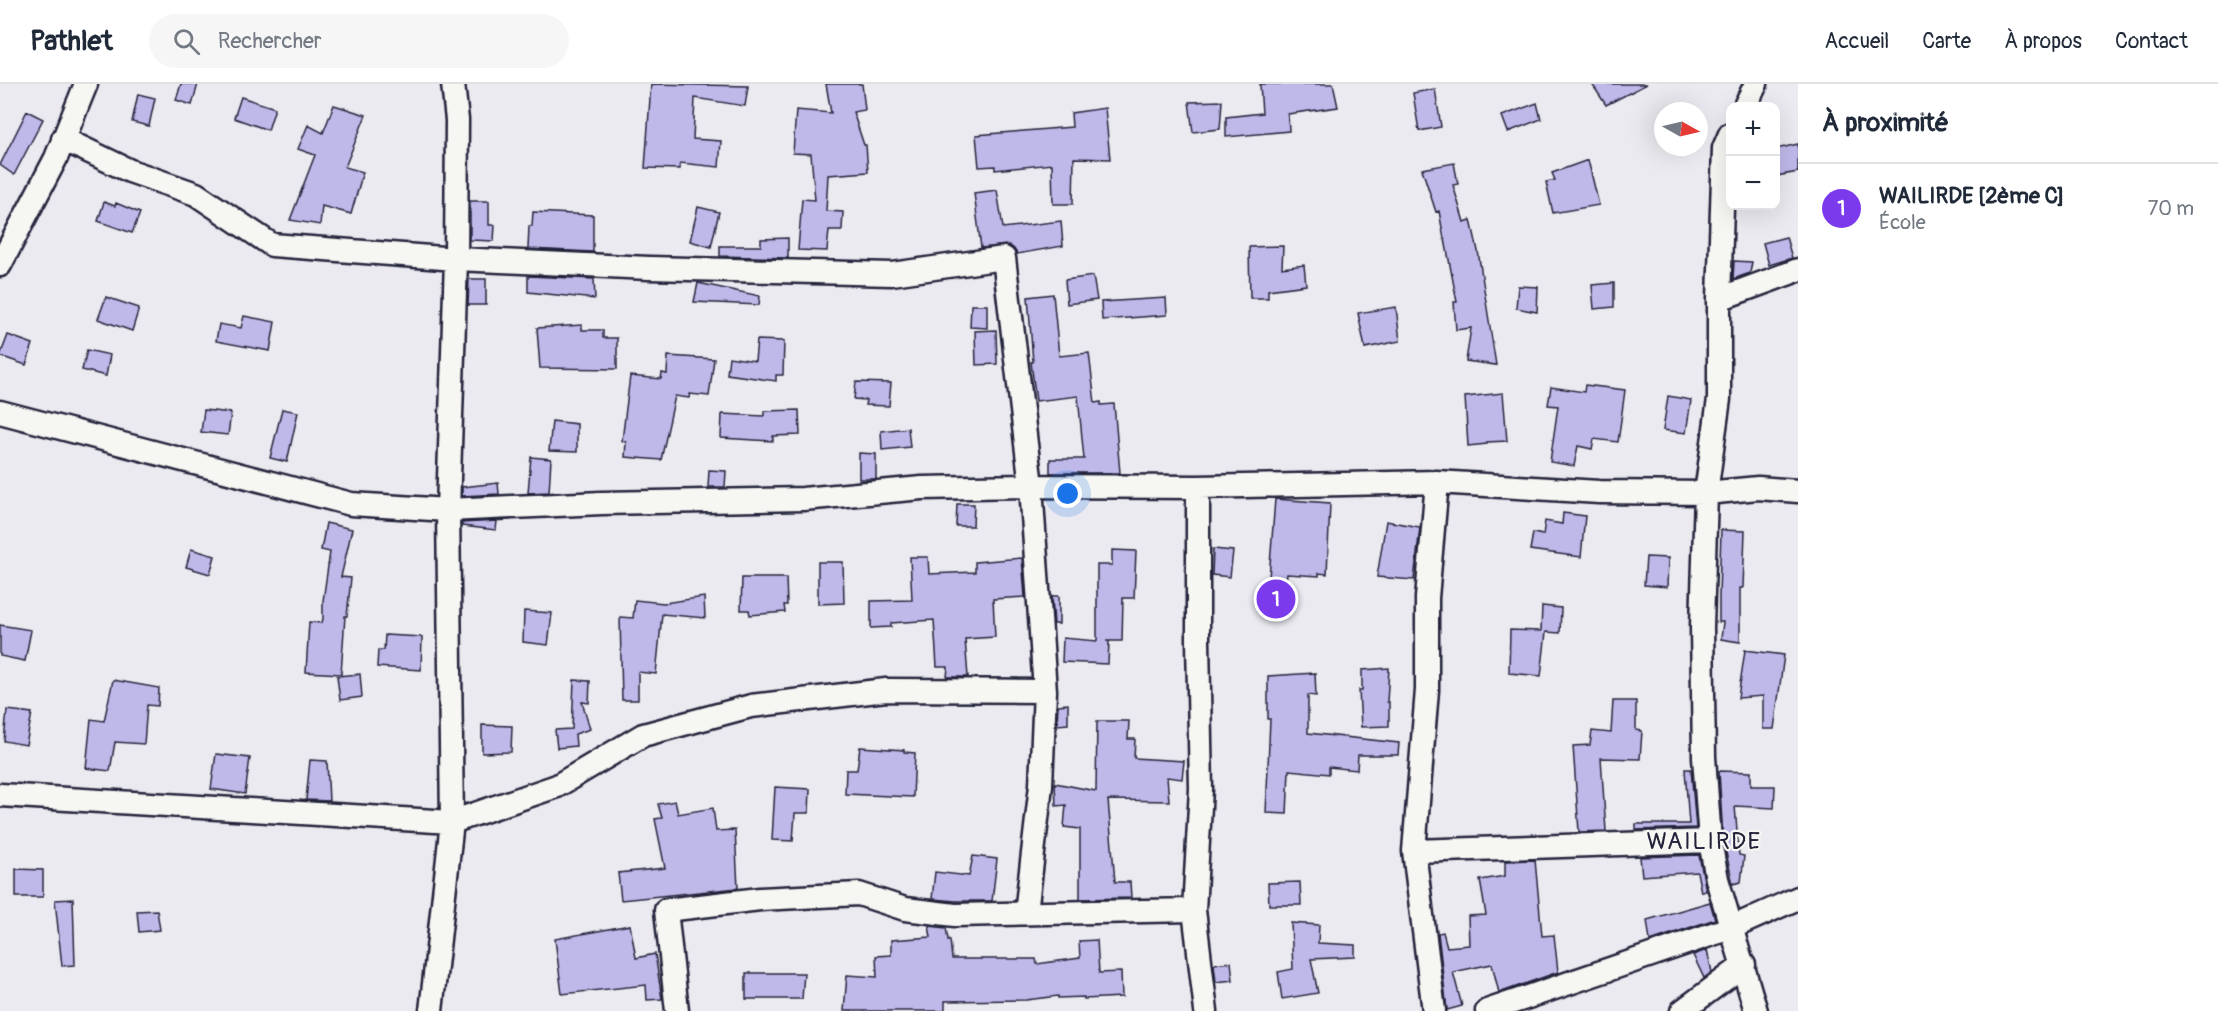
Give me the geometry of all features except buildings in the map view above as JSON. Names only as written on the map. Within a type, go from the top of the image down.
[{"type":"street","points":[[0,265],[63,140],[86,84]]},
{"type":"street","points":[[431,1011],[452,822],[448,510],[458,120],[453,84]]},
{"type":"street","points":[[1747,102],[1756,84]]},
{"type":"street","points":[[63,140],[130,171],[196,194],[272,245],[456,259],[650,268],[892,274],[1004,258],[1031,486],[1044,691],[1041,785],[1026,913]]},
{"type":"street","points":[[1726,144],[1724,148],[1719,299],[1719,399],[1706,493],[1702,627],[1704,757],[1710,840],[1717,879],[1756,1011]]},
{"type":"street","points":[[1719,299],[1798,270]]},
{"type":"street","points":[[0,412],[351,504],[448,510],[602,503],[803,500],[922,488],[1031,486],[1198,488],[1437,482],[1537,490],[1706,493],[1758,488],[1798,491]]},
{"type":"street","points":[[1434,1011],[1414,851],[1427,690],[1427,598],[1437,482]]},
{"type":"street","points":[[1198,488],[1201,789],[1194,910],[1206,1011]]},
{"type":"street","points":[[0,795],[452,822],[557,786],[643,735],[751,706],[886,690],[1044,691]]},
{"type":"street","points":[[1414,851],[1710,840]]},
{"type":"street","points":[[677,1011],[666,910],[760,899],[859,894],[905,909],[955,915],[1194,910]]},
{"type":"street","points":[[1487,1011],[1733,927],[1798,898]]},
{"type":"street","points":[[1682,1011],[1744,965]]},
{"type":"place","name":"WAILIRDE [2ème C]","points":[[1276,599]]},
{"type":"district","name":"WAILIRDE","points":[[1704,841]]}]
